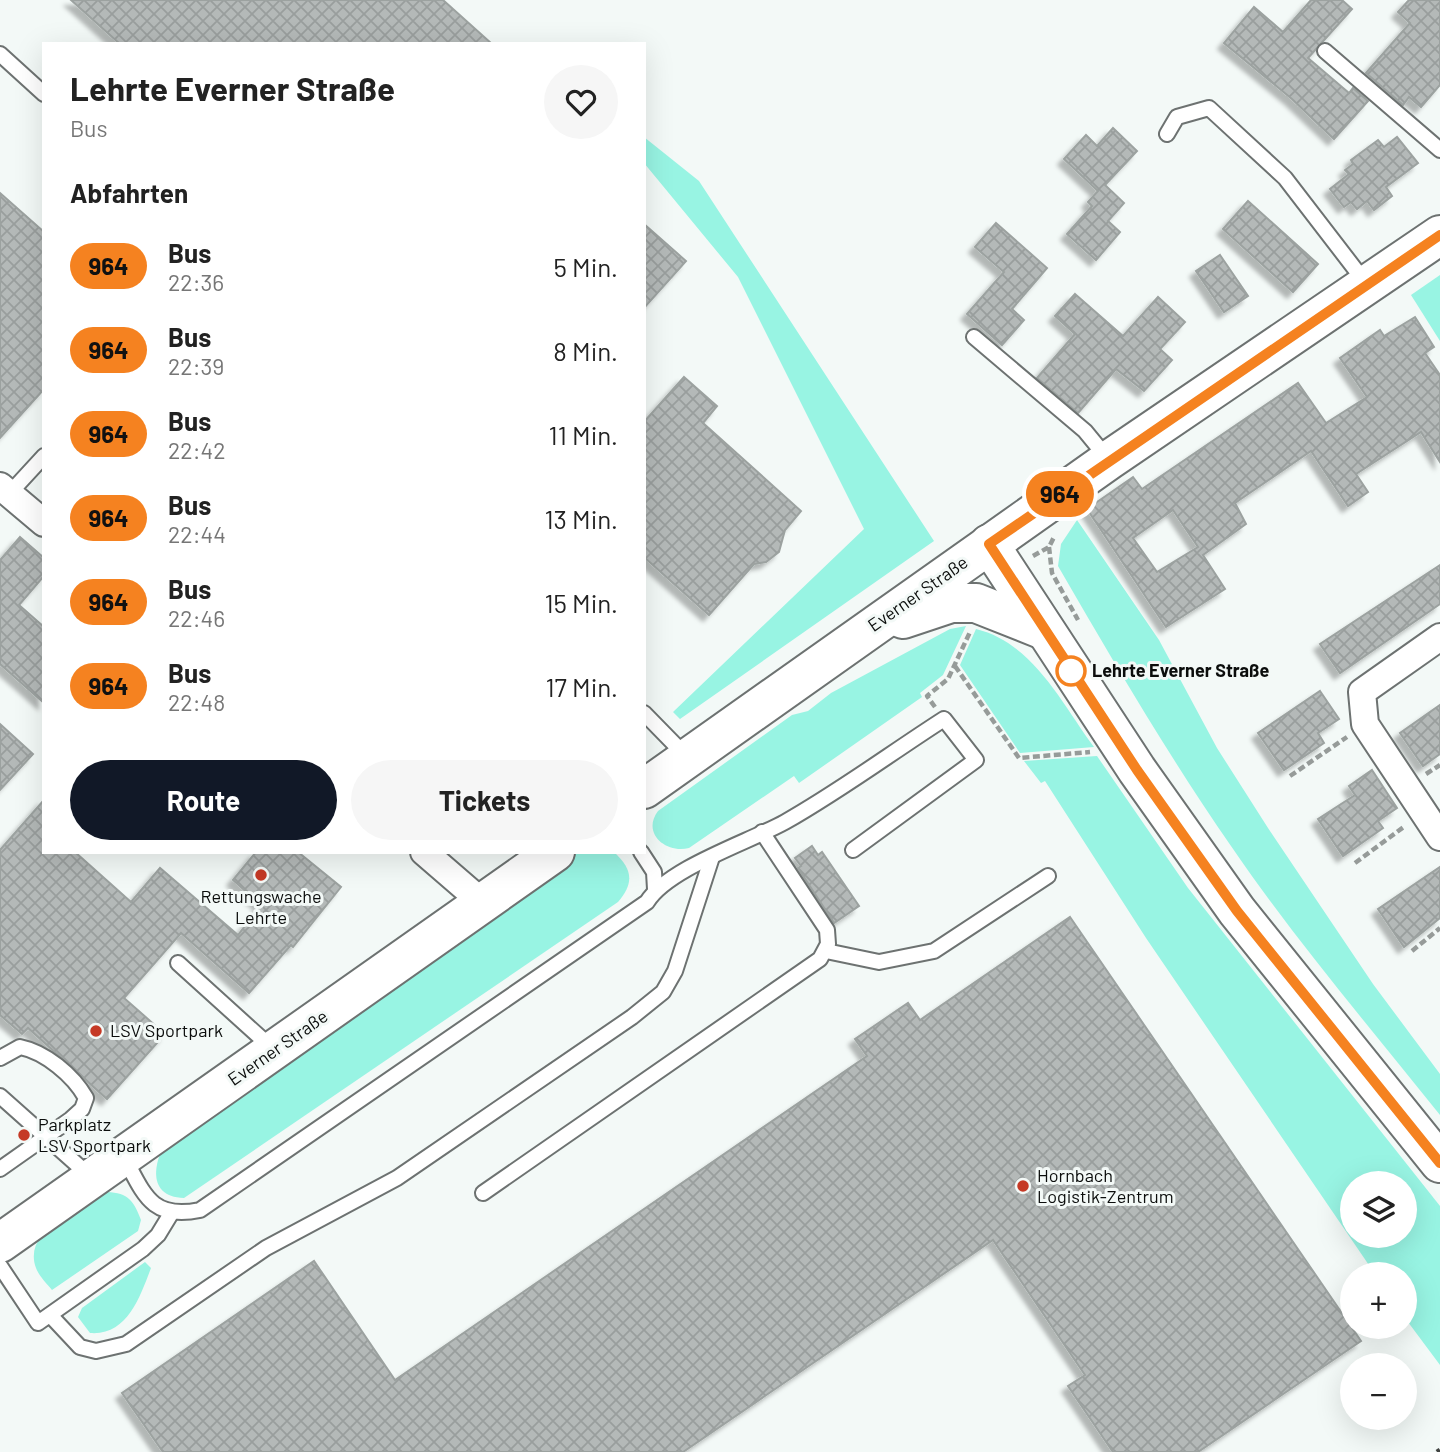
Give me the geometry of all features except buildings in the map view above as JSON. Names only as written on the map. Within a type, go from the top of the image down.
[{"type":"street","name":"Everner Straße","points":[[646,788],[1109,460],[1440,235]]},
{"type":"street","points":[[5,490],[42,521]]},
{"type":"street","points":[[989,544],[1137,770],[1237,911],[1440,1163]]},
{"type":"street","points":[[865,632],[951,603],[975,603],[1007,613],[1044,630]]},
{"type":"street","points":[[1440,637],[1362,692],[1365,724],[1440,837]]},
{"type":"street","points":[[426,854],[483,903]]},
{"type":"street","name":"Everner Straße","points":[[0,1242],[552,854]]},
{"type":"lane","points":[[1325,51],[1440,150]]},
{"type":"lane","points":[[0,54],[42,92]]},
{"type":"lane","points":[[1167,134],[1177,117],[1209,108],[1285,178],[1368,286]]},
{"type":"lane","points":[[974,337],[1085,431],[1109,460]]},
{"type":"lane","points":[[5,490],[42,458]]},
{"type":"lane","points":[[646,715],[688,758]]},
{"type":"lane","points":[[124,1156],[148,1200],[164,1211],[200,1210],[647,902],[655,889],[812,805],[944,719],[976,760],[853,850]]},
{"type":"lane","points":[[483,1193],[820,959],[826,951],[827,930],[762,832]]},
{"type":"lane","points":[[642,854],[654,872],[655,889]]},
{"type":"lane","points":[[50,1315],[80,1347],[96,1351],[126,1344],[266,1248],[397,1178],[632,1017],[663,992],[675,971],[712,857]]},
{"type":"lane","points":[[826,951],[879,962],[934,951],[1048,876]]},
{"type":"lane","points":[[178,963],[274,1050]]},
{"type":"lane","points":[[0,1058],[20,1047],[35,1050],[80,1088],[86,1098],[82,1110],[13,1163],[0,1169]]},
{"type":"lane","points":[[0,1096],[92,1178]]},
{"type":"lane","points":[[0,1266],[38,1323],[143,1249],[158,1235],[173,1212]]},
{"type":"path","points":[[944,719],[927,696],[948,679],[974,621]]},
{"type":"path","points":[[954,665],[1019,758],[1102,751]]},
{"type":"path","points":[[1290,776],[1365,724]]},
{"type":"path","points":[[1355,863],[1423,812]]},
{"type":"path","points":[[1412,950],[1440,928]]},
{"type":"green space","points":[[646,139],[699,181],[934,541],[680,719],[673,712],[864,529],[738,277],[646,165]]},
{"type":"green space","points":[[1440,275],[1440,341],[1411,295]]},
{"type":"green space","points":[[1077,520],[1159,640],[1217,748],[1268,828],[1373,984],[1440,1074],[1440,1115],[1255,881],[1142,708],[1058,566],[1061,544]]},
{"type":"green space","points":[[966,626],[943,675],[920,693],[922,697],[799,783],[794,776],[689,848],[672,848],[659,840],[653,827],[658,811],[792,715],[808,711],[831,693],[950,629]]},
{"type":"green space","points":[[976,629],[996,636],[1030,661],[1044,676],[1094,747],[1020,753],[960,665]]},
{"type":"green space","points":[[1097,756],[1188,888],[1412,1171],[1340,1171],[1340,1223],[1146,938],[1045,781],[1041,783],[1024,761]]},
{"type":"green space","points":[[574,854],[616,854],[625,864],[629,882],[618,902],[184,1198],[165,1193],[157,1181],[157,1165],[163,1147]]},
{"type":"green space","points":[[1417,1177],[1440,1206],[1440,1365],[1417,1334],[1417,1262],[1367,1262],[1357,1248],[1417,1248]]},
{"type":"green space","points":[[103,1192],[118,1193],[132,1201],[141,1220],[138,1231],[52,1290],[36,1268],[34,1255],[37,1243],[55,1222]]},
{"type":"green space","points":[[145,1262],[151,1268],[130,1312],[114,1328],[90,1333],[78,1317],[82,1308]]},
{"type":"bus line","name":"964","points":[[1440,235],[989,544],[1137,770],[1237,911],[1440,1163]]},
{"type":"place","name":"Lehrte Everner Straße","points":[[1071,671]]},
{"type":"place","name":"Rettungswache Lehrte","points":[[261,875]]},
{"type":"place","name":"LSV Sportpark","points":[[96,1031]]},
{"type":"place","name":"Parkplatz LSV Sportpark","points":[[24,1135]]},
{"type":"place","name":"Hornbach Logistik-Zentrum","points":[[1023,1186]]}]
